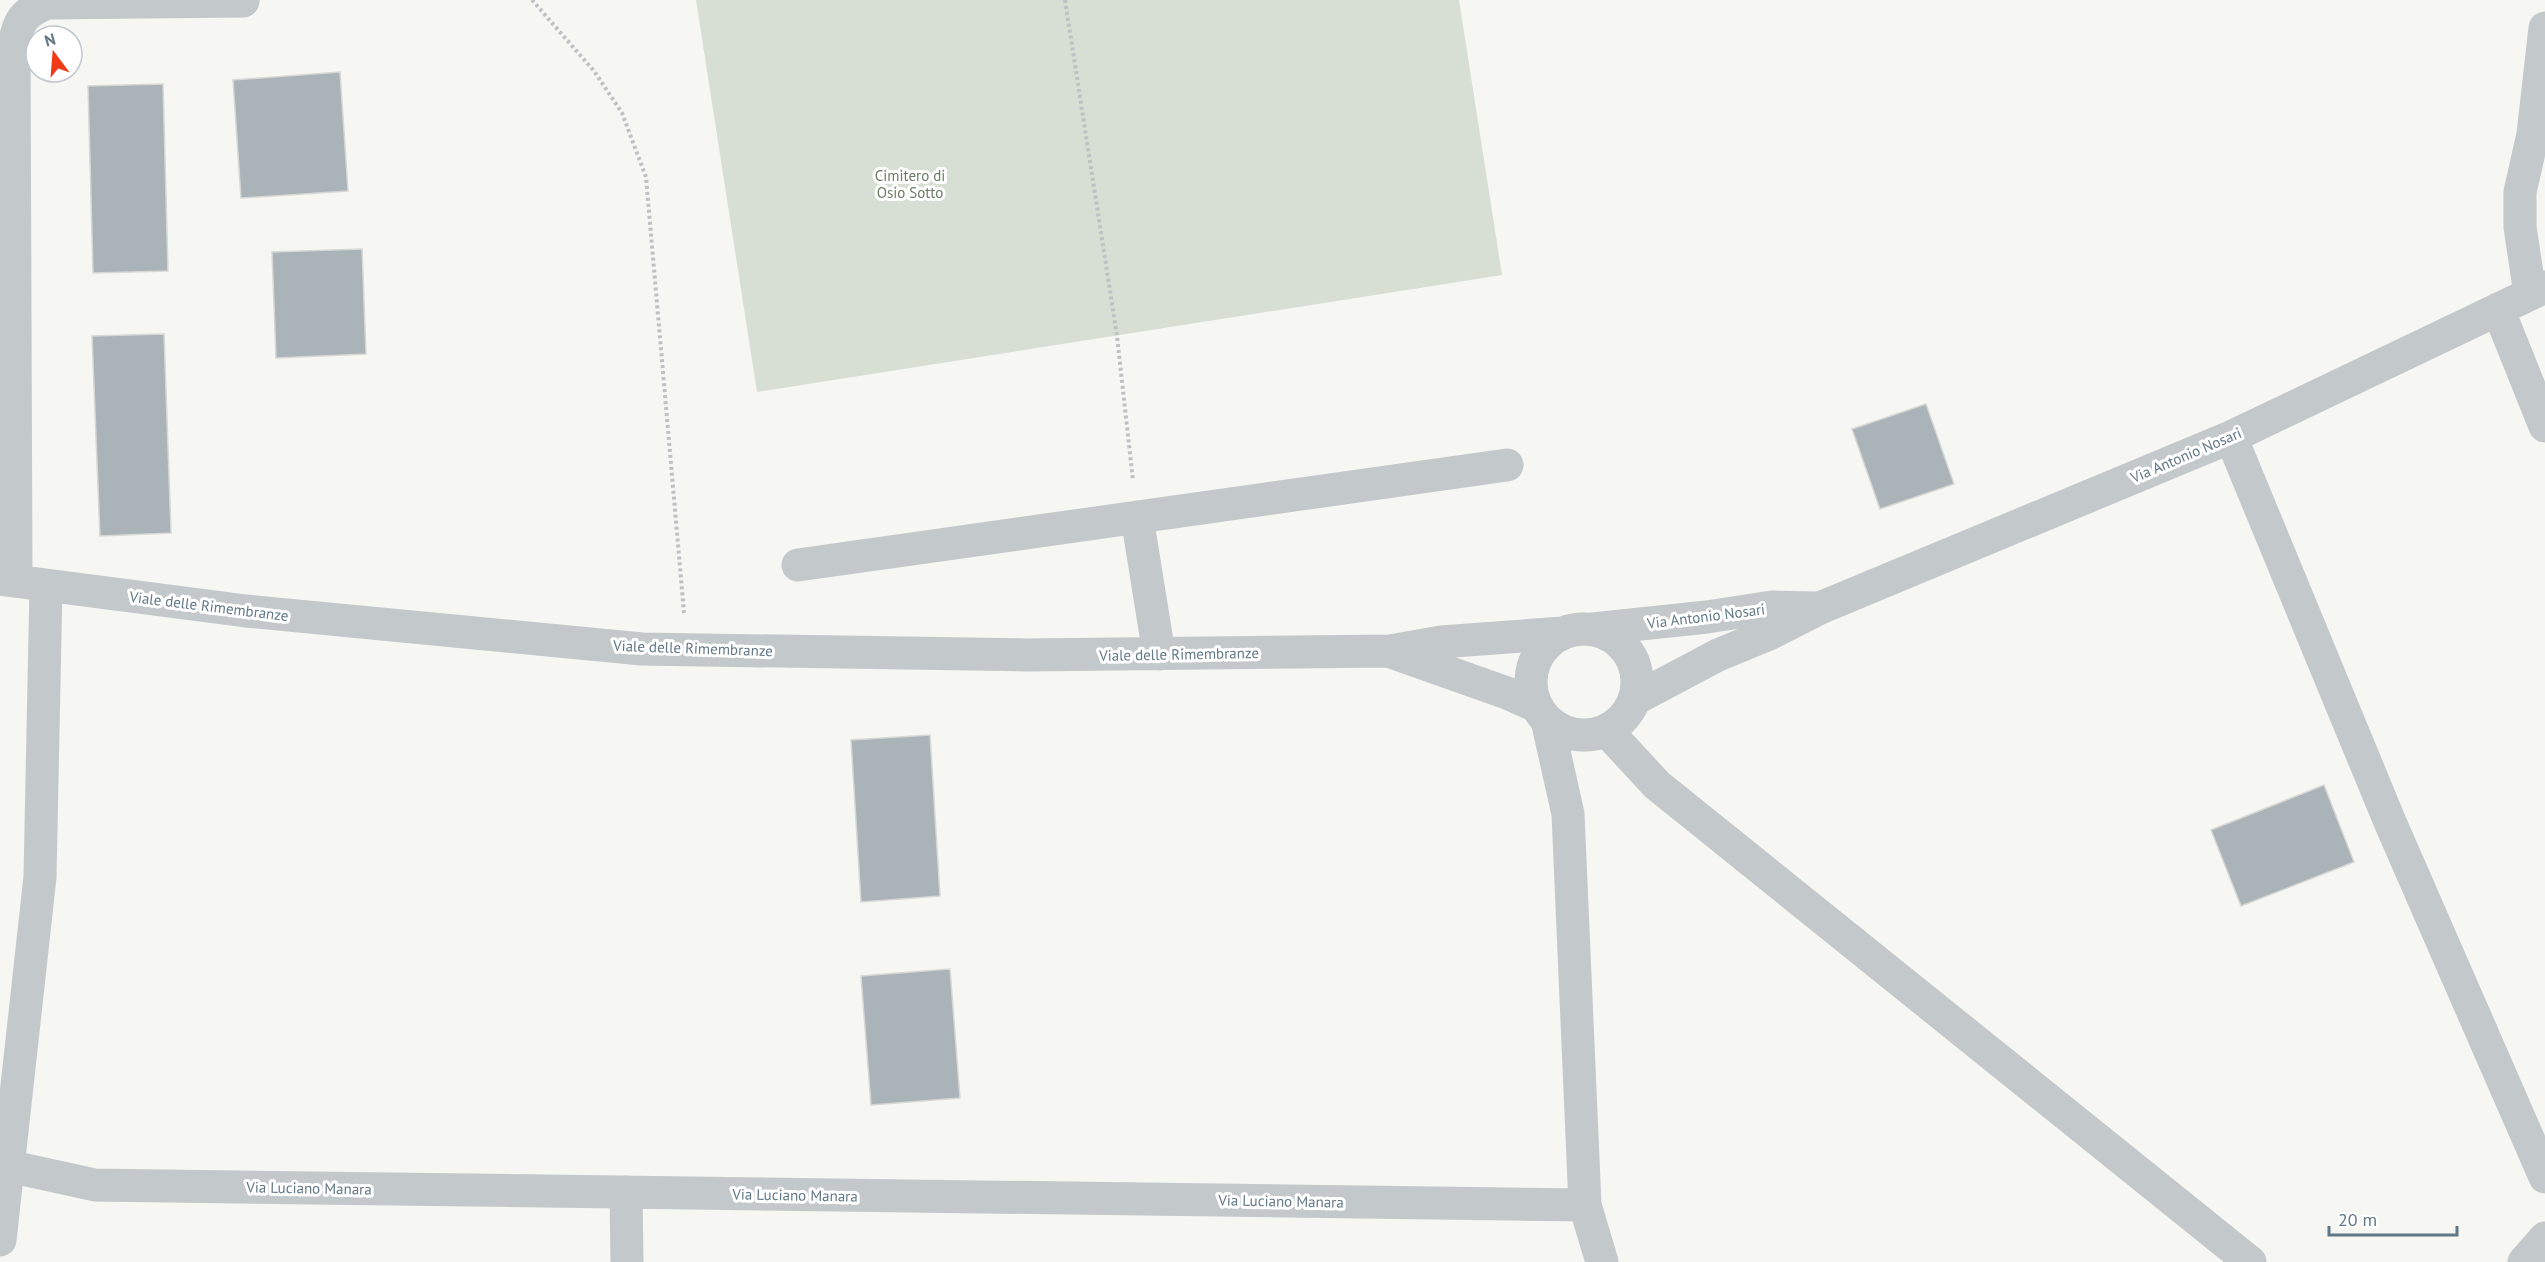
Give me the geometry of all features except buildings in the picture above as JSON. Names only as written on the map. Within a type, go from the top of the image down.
[{"type":"street","points":[[0,1240],[40,877],[21,582],[14,46],[22,19],[32,9],[46,3],[243,1]]},
{"type":"street","points":[[2538,290],[2520,227],[2520,192],[2539,146],[2545,28]]},
{"type":"street","name":"Via Antonio Nosari","points":[[1635,699],[1719,655],[1769,634],[1821,608],[2231,437],[2538,290]]},
{"type":"street","points":[[2498,309],[2545,426]]},
{"type":"street","points":[[2231,437],[2390,822],[2545,1177]]},
{"type":"street","points":[[798,565],[1507,465]]},
{"type":"street","points":[[1137,517],[1160,654]]},
{"type":"street","name":"Viale delle Rimembranze","points":[[21,582],[258,612],[642,649],[1028,655],[1390,651],[1442,642],[1578,631]]},
{"type":"street","name":"Via Antonio Nosari","points":[[1578,631],[1707,617],[1772,607],[1821,608]]},
{"type":"street","points":[[1541,713],[1561,730],[1577,735],[1601,733],[1619,723],[1629,712],[1635,699],[1637,676],[1630,654],[1620,642],[1607,633],[1578,631],[1550,640],[1534,664],[1531,685],[1541,713],[1568,814],[1585,1205],[1602,1262]]},
{"type":"street","name":"Viale delle Rimembranze","points":[[1390,651],[1507,693],[1541,713]]},
{"type":"street","points":[[1568,814],[1577,768],[1601,733]]},
{"type":"street","points":[[1601,733],[1657,785],[2250,1262]]},
{"type":"street","name":"Via Luciano Manara","points":[[8,1166],[96,1185],[1585,1205]]},
{"type":"street","points":[[626,1192],[627,1262]]},
{"type":"street","points":[[2524,1262],[2545,1238]]},
{"type":"path","points":[[532,0],[594,71],[622,113],[646,177],[687,649]]},
{"type":"path","points":[[1065,0],[1117,336],[1137,517]]},
{"type":"green space","name":"Cimitero di Osio Sotto","points":[[696,0],[1459,0],[1502,275],[757,392]]}]
